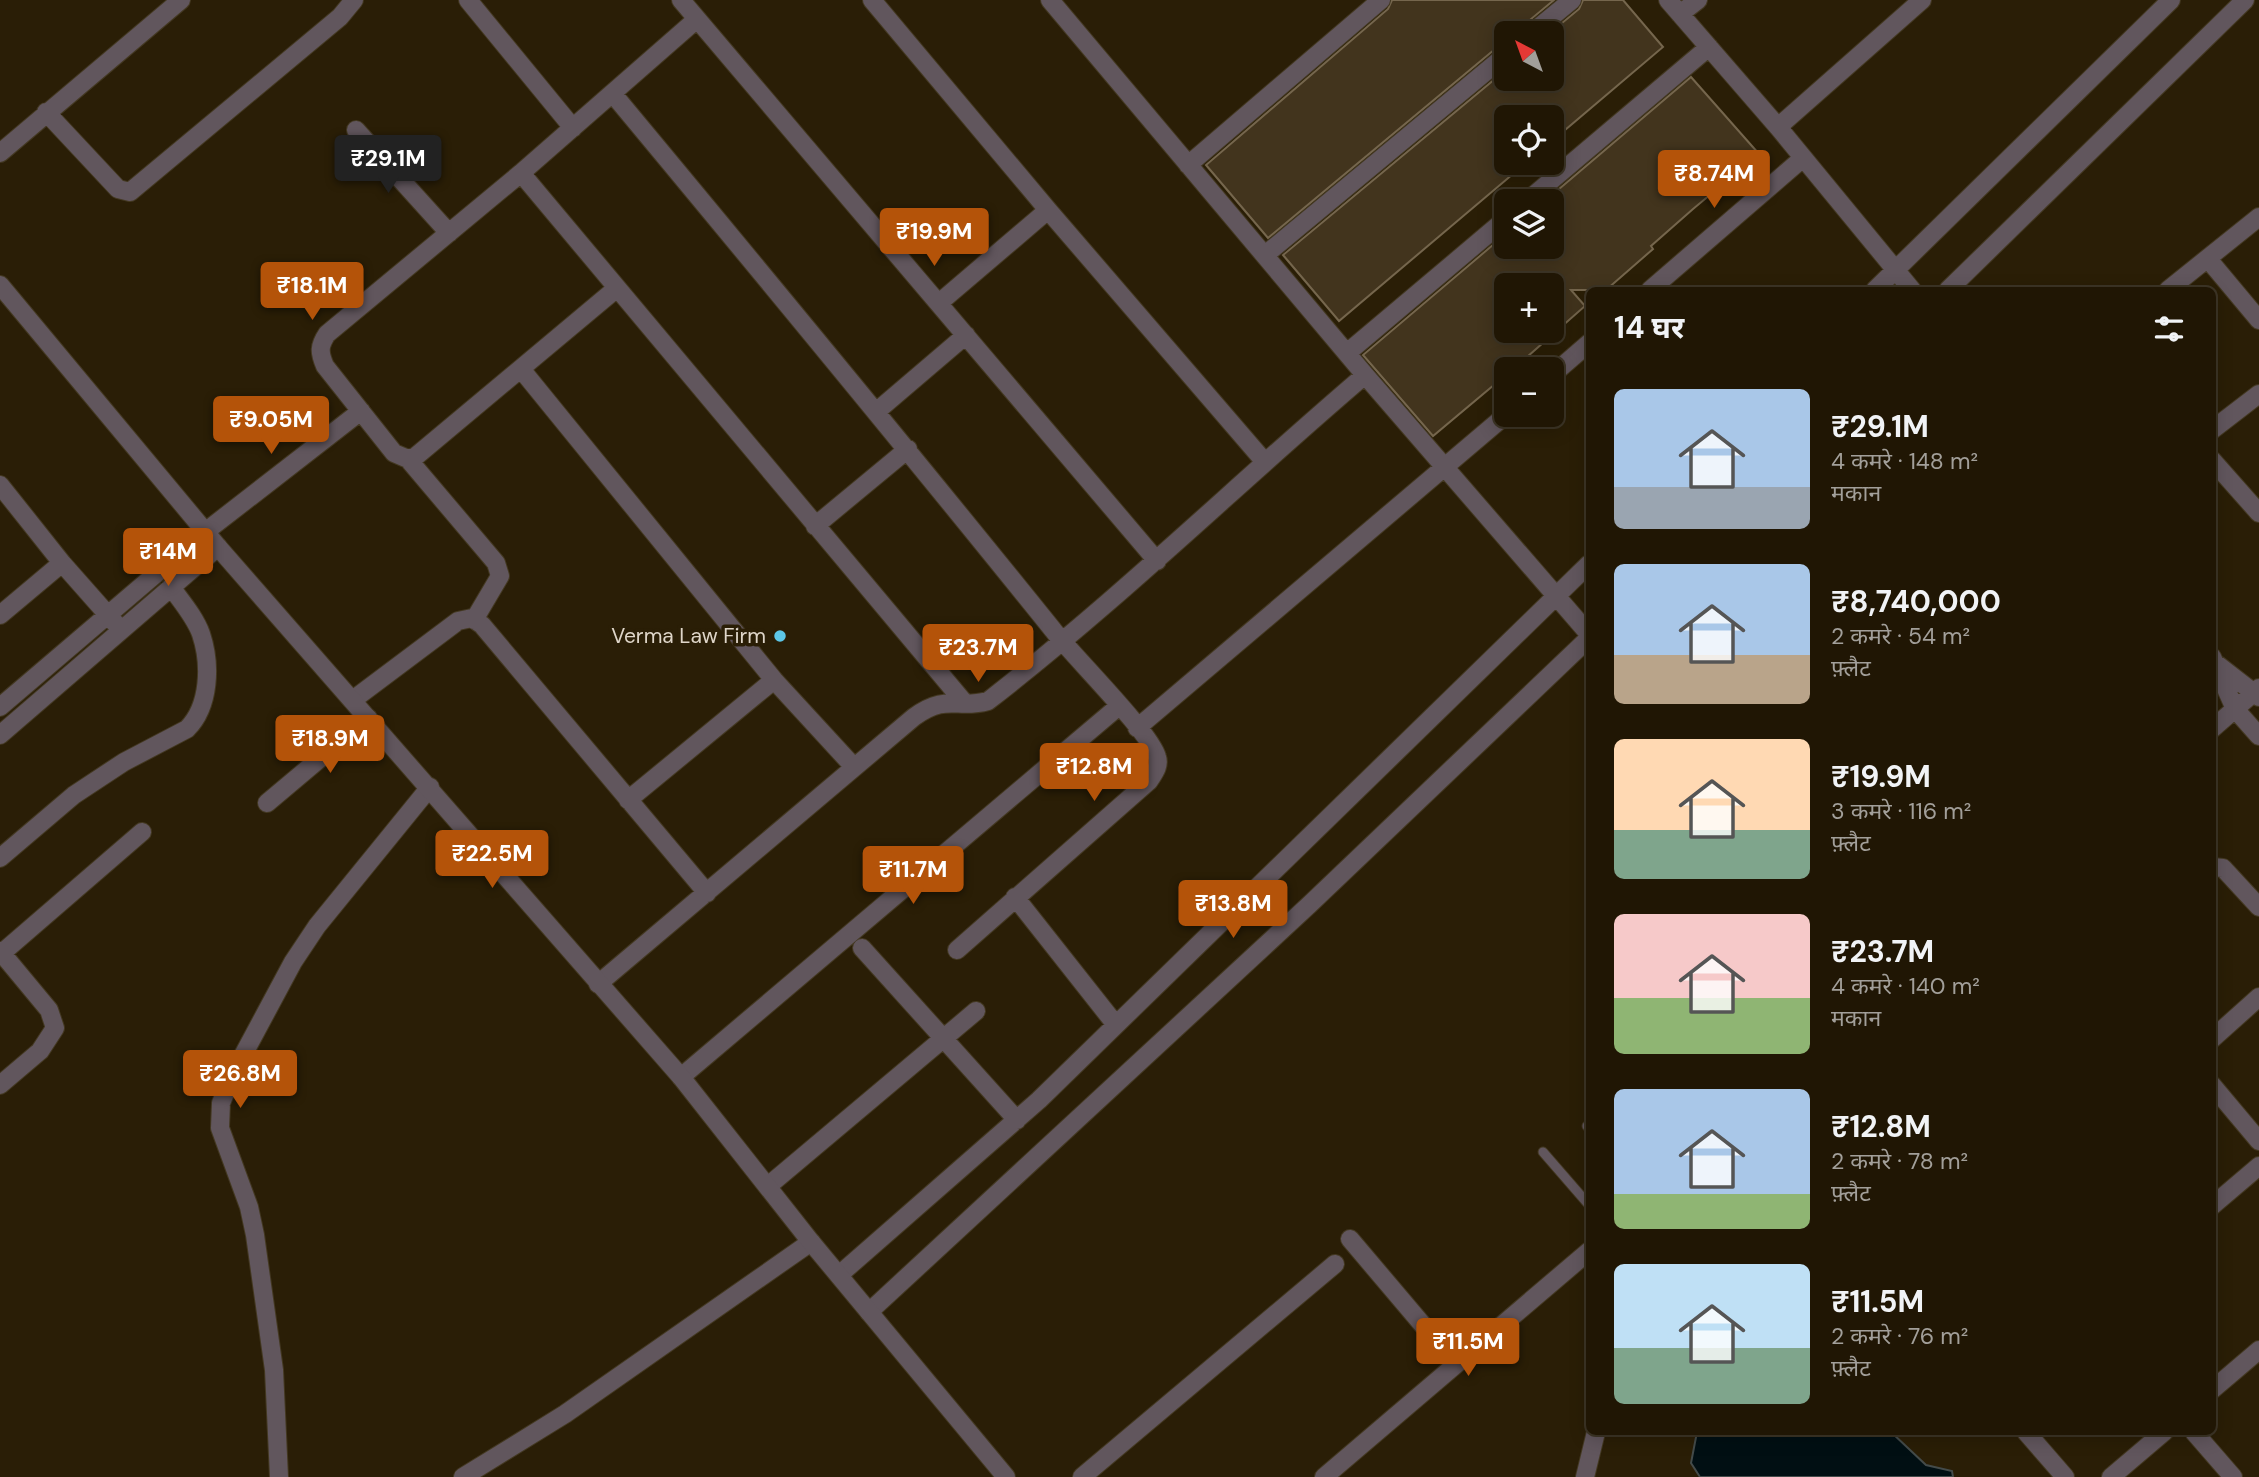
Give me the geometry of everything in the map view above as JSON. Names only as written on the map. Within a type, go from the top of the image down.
[{"type":"street","points":[[0,153],[181,0]]},
{"type":"street","points":[[46,112],[118,189],[130,192],[340,17],[354,0]]},
{"type":"street","points":[[468,0],[573,128]]},
{"type":"street","points":[[681,0],[1157,561]]},
{"type":"street","points":[[872,0],[1264,461]]},
{"type":"street","points":[[1050,0],[1365,375],[1586,632]]},
{"type":"street","points":[[1188,165],[1381,0]]},
{"type":"street","points":[[1547,21],[1572,0]]},
{"type":"street","points":[[1668,0],[1779,127],[1909,287]]},
{"type":"street","points":[[1681,14],[1698,0]]},
{"type":"street","points":[[1779,127],[1922,0]]},
{"type":"street","points":[[1878,287],[2171,0]]},
{"type":"street","points":[[1951,287],[2245,0]]},
{"type":"street","points":[[474,620],[500,576],[496,563],[408,459],[394,453],[325,366],[319,354],[320,345],[327,334],[522,173],[697,19]]},
{"type":"street","points":[[1541,189],[1709,47]]},
{"type":"street","points":[[1265,255],[1494,65]]},
{"type":"street","points":[[613,94],[877,411],[1063,643],[1137,728],[1158,758],[1158,766],[1149,781],[957,950]]},
{"type":"street","points":[[356,130],[449,233]]},
{"type":"street","points":[[1653,287],[1803,158]]},
{"type":"street","points":[[522,173],[814,526],[963,701]]},
{"type":"street","points":[[939,303],[1048,210]]},
{"type":"street","points":[[2172,287],[2259,217]]},
{"type":"street","points":[[1347,353],[1494,229]]},
{"type":"street","points":[[2207,259],[2259,320]]},
{"type":"street","points":[[0,285],[205,532],[354,699],[681,1077],[811,1242],[1006,1477]]},
{"type":"street","points":[[408,459],[617,288]]},
{"type":"street","points":[[877,411],[966,335]]},
{"type":"street","points":[[1564,365],[1586,346]]},
{"type":"street","points":[[521,369],[774,680],[854,767]]},
{"type":"street","points":[[598,984],[927,708],[948,701],[988,701],[1063,643],[1157,561],[1264,461],[1365,375]]},
{"type":"street","points":[[2216,427],[2259,394]]},
{"type":"street","points":[[0,707],[205,532],[361,411]]},
{"type":"street","points":[[1137,728],[1494,425]]},
{"type":"street","points":[[814,526],[908,449]]},
{"type":"street","points":[[2216,465],[2259,513]]},
{"type":"street","points":[[0,485],[120,630]]},
{"type":"street","points":[[0,735],[218,547]]},
{"type":"street","points":[[0,615],[62,563]]},
{"type":"street","points":[[839,1275],[1017,1120],[1586,567]]},
{"type":"street","points":[[0,858],[74,795],[124,762],[173,737],[195,721],[206,686],[205,654],[200,632],[171,587]]},
{"type":"street","points":[[354,699],[458,621],[474,620]]},
{"type":"street","points":[[474,620],[707,893]]},
{"type":"street","points":[[869,1312],[1309,905],[1586,639]]},
{"type":"street","points":[[2216,662],[2258,692],[2216,726]]},
{"type":"street","points":[[2216,666],[2235,709],[2259,736]]},
{"type":"street","points":[[628,800],[774,680]]},
{"type":"street","points":[[681,1077],[1119,706]]},
{"type":"street","points":[[267,803],[368,718]]},
{"type":"street","points":[[279,1477],[274,1370],[255,1235],[249,1207],[220,1128],[221,1103],[233,1074],[293,962],[317,926],[430,787]]},
{"type":"street","points":[[0,1085],[40,1051],[55,1028],[49,1010],[1,952],[142,832]]},
{"type":"street","points":[[2216,868],[2223,869],[2259,907]]},
{"type":"street","points":[[1015,897],[1116,1024]]},
{"type":"street","points":[[862,948],[1017,1120]]},
{"type":"street","points":[[2216,1035],[2259,997]]},
{"type":"street","points":[[768,1186],[976,1011]]},
{"type":"street","points":[[2216,1089],[2259,1141]]},
{"type":"street","points":[[2216,1203],[2259,1166]]},
{"type":"street","points":[[1350,1239],[1455,1363]]},
{"type":"street","points":[[463,1477],[565,1413],[811,1242]]},
{"type":"street","points":[[1324,1477],[1586,1254]]},
{"type":"street","points":[[1082,1477],[1335,1264]]},
{"type":"street","points":[[2216,1387],[2259,1350]]},
{"type":"street","points":[[1585,1477],[1595,1435]]},
{"type":"street","points":[[2029,1435],[2066,1477]]},
{"type":"street","points":[[2112,1477],[2161,1435]]},
{"type":"street","points":[[2197,1435],[2233,1477]]},
{"type":"lane","points":[[1543,1152],[1586,1202]]},
{"type":"shaded area","points":[[1696,1435],[1894,1435],[1926,1465],[1952,1471],[1953,1477],[1700,1477],[1691,1463]]},
{"type":"building","points":[[1392,0],[1554,0],[1529,21],[1494,21],[1494,50],[1268,238],[1206,165],[1388,9]]},
{"type":"building","points":[[1583,0],[1623,0],[1663,47],[1564,131],[1564,105],[1494,105],[1494,175],[1512,175],[1339,321],[1283,255],[1494,80],[1494,91],[1564,91],[1564,21],[1579,9]]},
{"type":"building","points":[[1691,77],[1759,154],[1651,246],[1653,249],[1609,287],[1571,290],[1585,306],[1564,324],[1564,273],[1494,273],[1494,343],[1543,343],[1527,357],[1494,357],[1494,385],[1433,436],[1363,355],[1494,244],[1494,259],[1564,259],[1564,189],[1559,189]]},
{"type":"place","name":"Verma Law Firm","points":[[780,636]]}]
